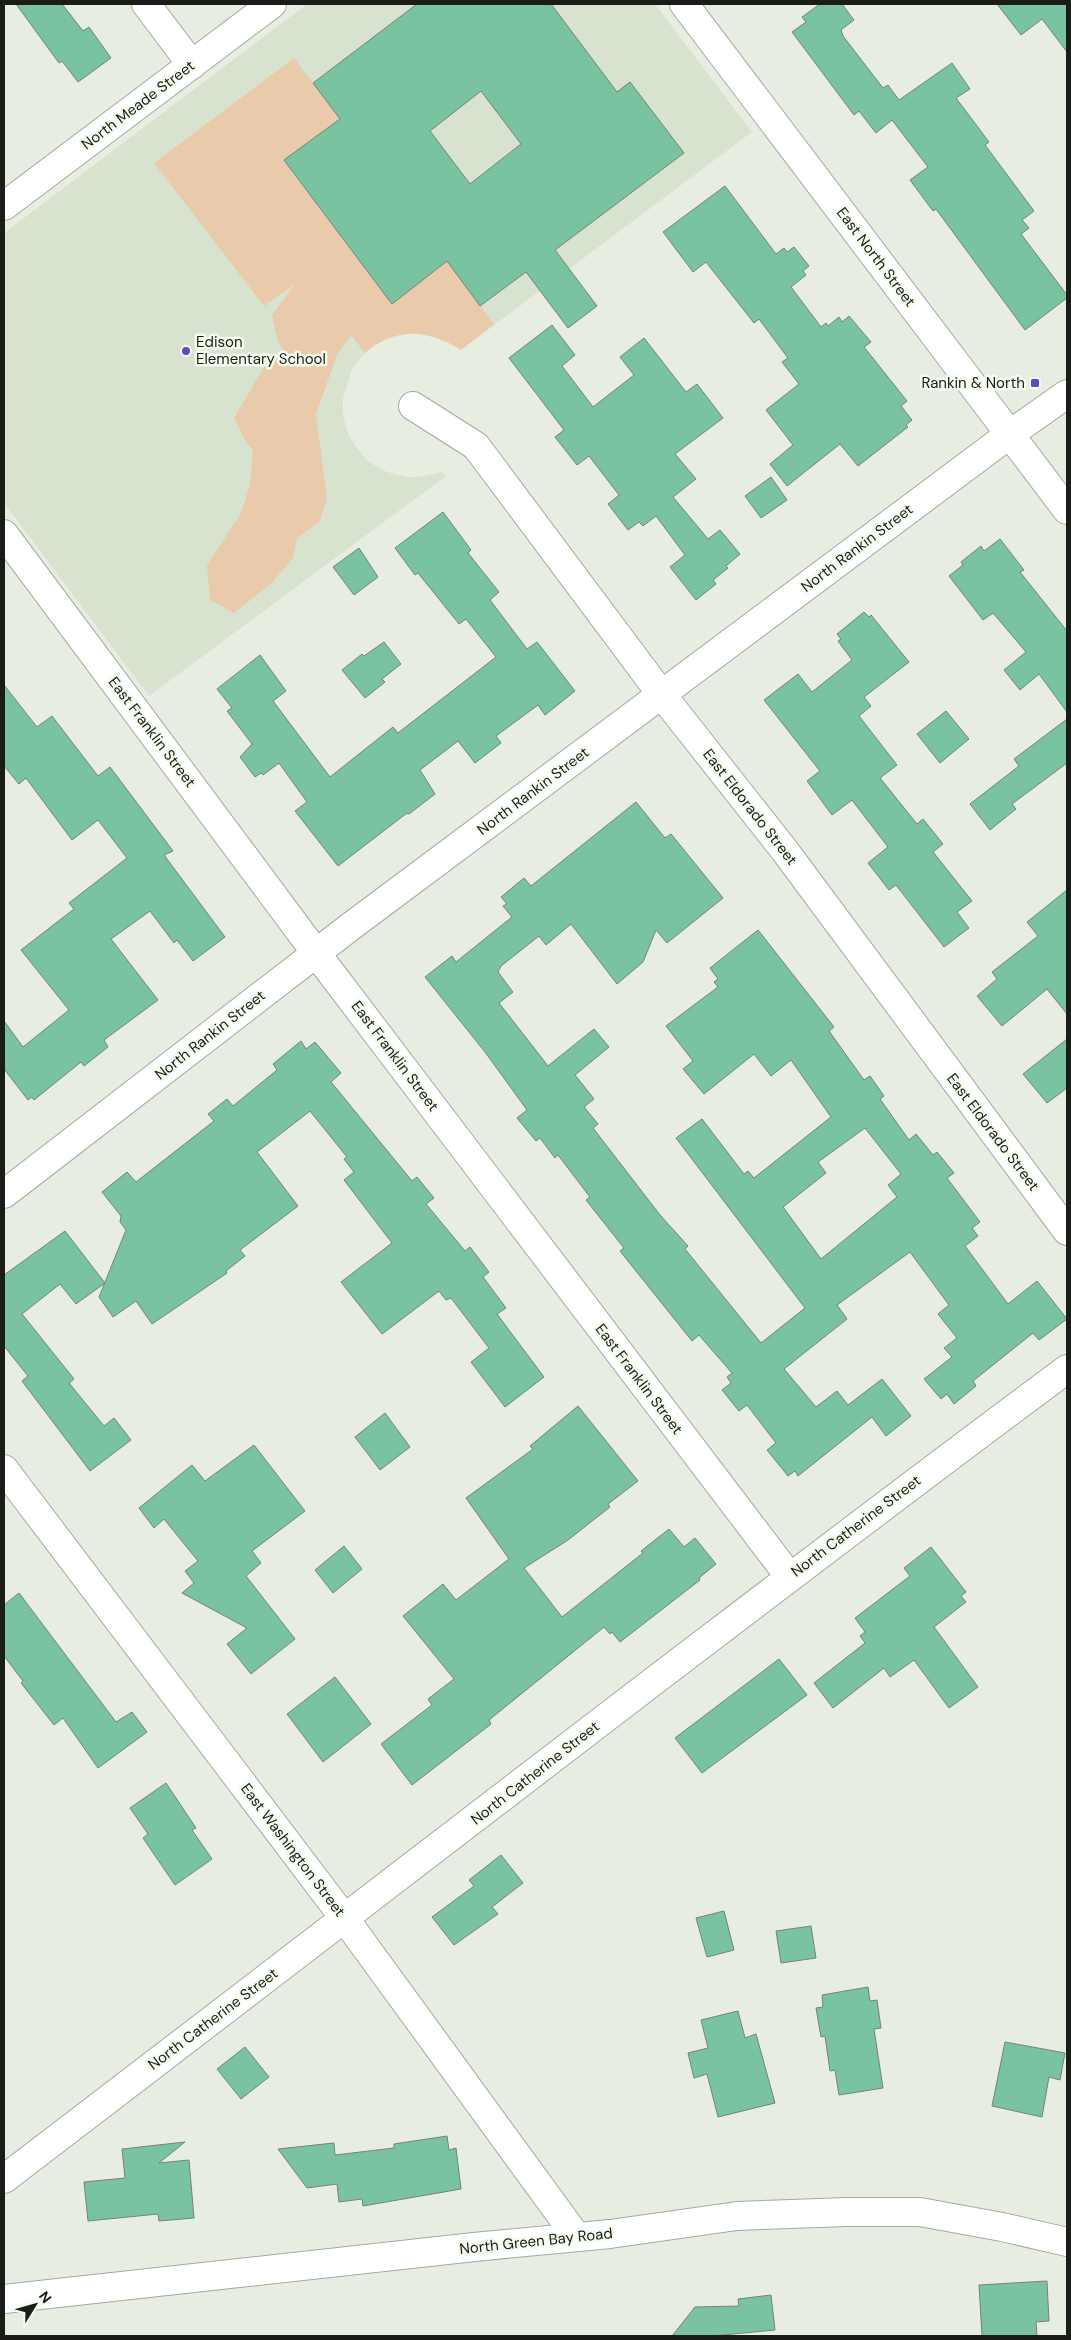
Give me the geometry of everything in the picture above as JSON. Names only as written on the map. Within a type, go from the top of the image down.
[{"type":"street","points":[[146,4],[192,65]]},
{"type":"street","name":"North Meade Street","points":[[4,206],[272,4]]},
{"type":"street","name":"East North Street","points":[[684,4],[1067,510]]},
{"type":"street","name":"North Rankin Street","points":[[4,1194],[316,953],[1010,434],[1067,394]]},
{"type":"street","name":"East Eldorado Street","points":[[413,406],[476,446],[662,694],[785,851],[1067,1231]]},
{"type":"street","name":"East Franklin Street","points":[[4,534],[316,953],[789,1576]]},
{"type":"street","name":"North Catherine Street","points":[[4,2179],[345,1919],[789,1576],[1067,1369]]},
{"type":"street","name":"East Washington Street","points":[[4,1469],[345,1919],[576,2236]]},
{"type":"street","name":"North Green Bay Road","points":[[4,2299],[576,2236],[610,2234],[738,2216],[847,2212],[920,2212],[1002,2227],[1067,2242]]},
{"type":"shaded area","name":"Edison Elementary School","points":[[307,4],[655,4],[752,132],[461,350],[445,340],[428,334],[407,334],[387,339],[373,346],[362,356],[352,369],[343,398],[343,414],[347,431],[355,446],[369,462],[387,472],[406,477],[419,477],[442,472],[446,476],[149,696],[4,503],[4,233]]},
{"type":"shaded area","points":[[294,58],[340,119],[284,161],[392,303],[429,275],[439,250],[494,324],[461,350],[436,338],[412,334],[388,338],[365,353],[351,335],[337,355],[316,414],[327,499],[320,521],[297,538],[293,558],[271,584],[234,613],[210,600],[207,565],[241,513],[250,485],[253,450],[245,441],[234,418],[264,367],[285,356],[277,338],[272,315],[295,284],[264,306],[154,163]]},
{"type":"building","points":[[16,4],[62,4],[83,31],[89,27],[111,58],[78,82],[62,61],[59,63]]},
{"type":"building","points":[[417,4],[551,4],[617,92],[630,82],[684,153],[555,250],[597,306],[568,328],[526,272],[480,306],[447,261],[392,304],[284,160],[340,119],[313,83]],"holes":[[[481,91],[521,144],[470,184],[430,131]]]},
{"type":"building","points":[[820,4],[842,4],[854,20],[841,30],[843,36],[883,88],[888,85],[899,100],[952,63],[970,89],[956,98],[989,142],[985,145],[1034,211],[1022,220],[1029,228],[1021,234],[1067,295],[1067,298],[1025,330],[936,209],[933,211],[910,180],[928,167],[892,120],[876,133],[859,111],[854,115],[792,32],[806,22],[802,17]]},
{"type":"building","points":[[997,4],[1067,4],[1067,52],[1042,19],[1021,35]]},
{"type":"building","points":[[725,186],[776,254],[784,248],[787,252],[794,247],[809,266],[803,271],[806,275],[791,287],[821,327],[826,323],[828,326],[839,317],[842,322],[849,316],[871,342],[864,347],[907,401],[901,406],[912,420],[906,425],[908,427],[858,466],[840,444],[787,486],[770,464],[793,445],[766,410],[799,384],[782,362],[788,358],[759,319],[754,323],[706,262],[693,272],[663,232]]},
{"type":"building","points":[[552,325],[575,355],[562,366],[593,407],[634,375],[620,357],[644,338],[686,392],[697,384],[723,418],[675,454],[696,479],[673,497],[708,539],[720,530],[740,554],[726,566],[728,568],[713,580],[716,584],[696,600],[670,567],[685,555],[656,516],[643,526],[639,522],[628,530],[608,504],[619,495],[589,456],[577,465],[555,437],[564,430],[509,358]]},
{"type":"building","points":[[771,477],[787,500],[761,518],[745,496]]},
{"type":"building","points":[[443,512],[471,550],[468,553],[499,592],[490,600],[527,649],[537,642],[575,691],[545,715],[538,705],[496,736],[501,743],[475,763],[458,741],[420,770],[435,794],[338,866],[295,811],[307,802],[279,763],[263,775],[261,773],[255,777],[240,757],[252,744],[227,711],[232,708],[217,689],[260,655],[286,691],[273,701],[330,777],[393,727],[398,733],[496,657],[466,619],[459,624],[418,573],[415,575],[395,548]]},
{"type":"building","points":[[1000,539],[1024,570],[1020,572],[1067,631],[1067,712],[1039,674],[1020,690],[1004,670],[1026,652],[993,613],[983,620],[949,576],[963,565],[961,562],[981,546],[984,551]]},
{"type":"building","points":[[359,548],[378,577],[354,595],[333,567]]},
{"type":"building","points":[[864,612],[869,617],[871,615],[909,662],[864,697],[871,706],[859,716],[897,765],[880,778],[917,824],[923,819],[943,844],[933,852],[972,901],[957,912],[969,928],[944,947],[896,885],[889,890],[868,863],[888,847],[852,800],[832,815],[807,781],[820,771],[764,700],[798,674],[812,692],[852,660],[838,641],[841,639],[837,634]]},
{"type":"building","points":[[384,642],[401,664],[382,679],[385,682],[365,698],[342,670],[362,654],[364,656]]},
{"type":"building","points":[[4,685],[37,727],[52,716],[98,776],[110,767],[173,851],[164,855],[225,937],[193,961],[177,940],[174,943],[150,911],[111,939],[158,1000],[104,1040],[108,1047],[84,1066],[81,1062],[34,1100],[32,1097],[28,1100],[4,1069],[4,1021],[23,1047],[69,1010],[21,950],[74,909],[69,903],[127,858],[98,820],[72,840],[26,778],[19,784],[4,766]]},
{"type":"building","points":[[946,711],[969,739],[940,763],[917,734]]},
{"type":"building","points":[[1067,719],[1067,763],[1012,804],[1016,809],[990,830],[970,804],[1019,766],[1014,759]]},
{"type":"building","points":[[636,802],[665,838],[671,834],[723,898],[667,943],[656,930],[643,962],[617,984],[571,924],[546,945],[539,936],[501,966],[498,972],[513,992],[499,1003],[548,1066],[594,1029],[609,1047],[575,1075],[594,1099],[584,1107],[598,1124],[593,1128],[660,1215],[688,1246],[685,1249],[761,1343],[805,1308],[676,1138],[702,1119],[744,1174],[748,1171],[754,1178],[831,1117],[791,1060],[771,1076],[754,1054],[704,1094],[683,1069],[693,1061],[666,1026],[718,987],[714,982],[718,979],[710,968],[758,930],[834,1027],[829,1031],[864,1080],[870,1076],[884,1096],[880,1099],[909,1140],[916,1134],[933,1155],[937,1152],[954,1173],[947,1178],[980,1222],[972,1228],[978,1236],[965,1246],[1008,1304],[1037,1281],[1067,1319],[1039,1340],[1033,1333],[973,1381],[976,1386],[954,1404],[947,1394],[941,1399],[924,1379],[952,1357],[944,1348],[957,1338],[938,1314],[949,1305],[910,1252],[837,1305],[847,1319],[784,1369],[816,1407],[837,1391],[848,1405],[882,1379],[911,1416],[886,1436],[872,1417],[798,1476],[795,1471],[788,1476],[767,1450],[776,1443],[747,1405],[739,1411],[722,1390],[731,1383],[727,1377],[732,1373],[699,1335],[692,1341],[620,1251],[624,1248],[586,1200],[590,1197],[558,1155],[555,1158],[540,1138],[536,1141],[517,1118],[527,1110],[485,1052],[425,977],[452,956],[456,962],[512,917],[503,906],[507,904],[501,897],[524,878],[531,886]],"holes":[[[865,1128],[901,1174],[888,1185],[897,1197],[821,1259],[783,1207],[826,1173],[818,1162]]]},
{"type":"building","points":[[1067,890],[1067,1014],[1047,989],[1002,1026],[977,996],[997,979],[992,972],[1038,936],[1027,922]]},
{"type":"building","points":[[1067,1039],[1067,1088],[1047,1103],[1023,1074]]},
{"type":"building","points":[[301,1041],[306,1049],[315,1042],[341,1073],[331,1082],[412,1181],[417,1177],[434,1198],[426,1204],[465,1251],[470,1247],[489,1272],[483,1277],[506,1308],[497,1314],[544,1377],[505,1407],[471,1362],[489,1348],[451,1298],[446,1300],[439,1291],[382,1334],[341,1282],[392,1243],[344,1180],[354,1172],[344,1159],[347,1157],[310,1111],[257,1152],[298,1206],[240,1250],[245,1256],[226,1271],[227,1273],[152,1324],[136,1301],[113,1317],[99,1297],[126,1230],[120,1222],[121,1216],[102,1192],[127,1172],[136,1182],[214,1121],[208,1114],[227,1099],[233,1106],[277,1070],[273,1064]]},
{"type":"building","points":[[65,1231],[105,1283],[76,1304],[60,1284],[22,1314],[74,1379],[69,1383],[104,1426],[114,1418],[131,1440],[90,1471],[22,1381],[28,1376],[4,1346],[4,1275]]},
{"type":"building","points":[[578,1406],[638,1481],[608,1504],[610,1507],[568,1540],[524,1568],[562,1617],[643,1553],[641,1551],[669,1529],[684,1547],[695,1538],[716,1564],[699,1578],[700,1580],[620,1642],[612,1632],[610,1634],[604,1627],[489,1720],[491,1724],[412,1785],[381,1744],[432,1705],[428,1699],[454,1679],[403,1616],[443,1584],[456,1600],[509,1559],[466,1498],[533,1449],[530,1446]]},
{"type":"building","points":[[385,1413],[410,1447],[380,1470],[355,1437]]},
{"type":"building","points":[[254,1445],[305,1511],[252,1551],[261,1563],[246,1576],[295,1639],[251,1674],[227,1644],[247,1628],[182,1593],[194,1583],[185,1571],[198,1561],[164,1519],[154,1528],[139,1508],[192,1465],[205,1481]]},
{"type":"building","points":[[344,1546],[362,1569],[333,1593],[315,1570]]},
{"type":"building","points":[[931,1547],[966,1592],[961,1596],[966,1602],[934,1627],[978,1687],[949,1708],[914,1660],[890,1677],[884,1668],[833,1708],[814,1683],[865,1643],[860,1636],[865,1632],[855,1618],[910,1576],[904,1568]]},
{"type":"building","points":[[19,1593],[116,1722],[132,1712],[147,1732],[98,1768],[63,1718],[54,1725],[21,1683],[23,1681],[4,1656],[4,1605]]},
{"type":"building","points":[[779,1659],[807,1695],[702,1773],[675,1738]]},
{"type":"building","points":[[335,1677],[371,1724],[323,1762],[287,1714]]},
{"type":"building","points":[[166,1783],[196,1828],[192,1830],[212,1859],[175,1885],[143,1838],[148,1834],[130,1808]]},
{"type":"building","points":[[501,1855],[523,1883],[492,1907],[498,1914],[454,1945],[432,1917],[474,1886],[469,1880]]},
{"type":"building","points":[[724,1911],[734,1950],[707,1957],[696,1918]]},
{"type":"building","points":[[811,1926],[816,1958],[781,1963],[776,1931]]},
{"type":"building","points":[[868,1987],[870,2001],[877,2000],[881,2028],[874,2029],[883,2088],[839,2095],[835,2070],[830,2071],[825,2036],[821,2037],[816,2008],[823,2007],[822,1995]]},
{"type":"building","points":[[738,2011],[745,2038],[756,2034],[775,2103],[718,2117],[707,2074],[694,2078],[688,2053],[708,2048],[701,2020]]},
{"type":"building","points":[[1005,2042],[1065,2053],[1060,2080],[1049,2077],[1042,2117],[992,2106]]},
{"type":"building","points":[[245,2047],[269,2077],[241,2099],[217,2069]]},
{"type":"building","points":[[447,2136],[449,2150],[456,2148],[461,2189],[363,2206],[362,2199],[339,2202],[337,2184],[307,2188],[278,2149],[334,2143],[335,2155],[394,2148],[394,2144]]},
{"type":"building","points":[[185,2142],[159,2163],[189,2160],[194,2218],[159,2221],[158,2214],[88,2221],[84,2182],[125,2178],[122,2149]]},
{"type":"building","points":[[1047,2281],[1049,2321],[1036,2322],[1037,2336],[982,2336],[979,2285]]},
{"type":"building","points":[[771,2295],[775,2330],[713,2336],[672,2336],[695,2307],[739,2306],[738,2299]]},
{"type":"place","name":"Edison Elementary School","points":[[186,351]]},
{"type":"place","name":"Rankin & North","points":[[1035,383]]}]
